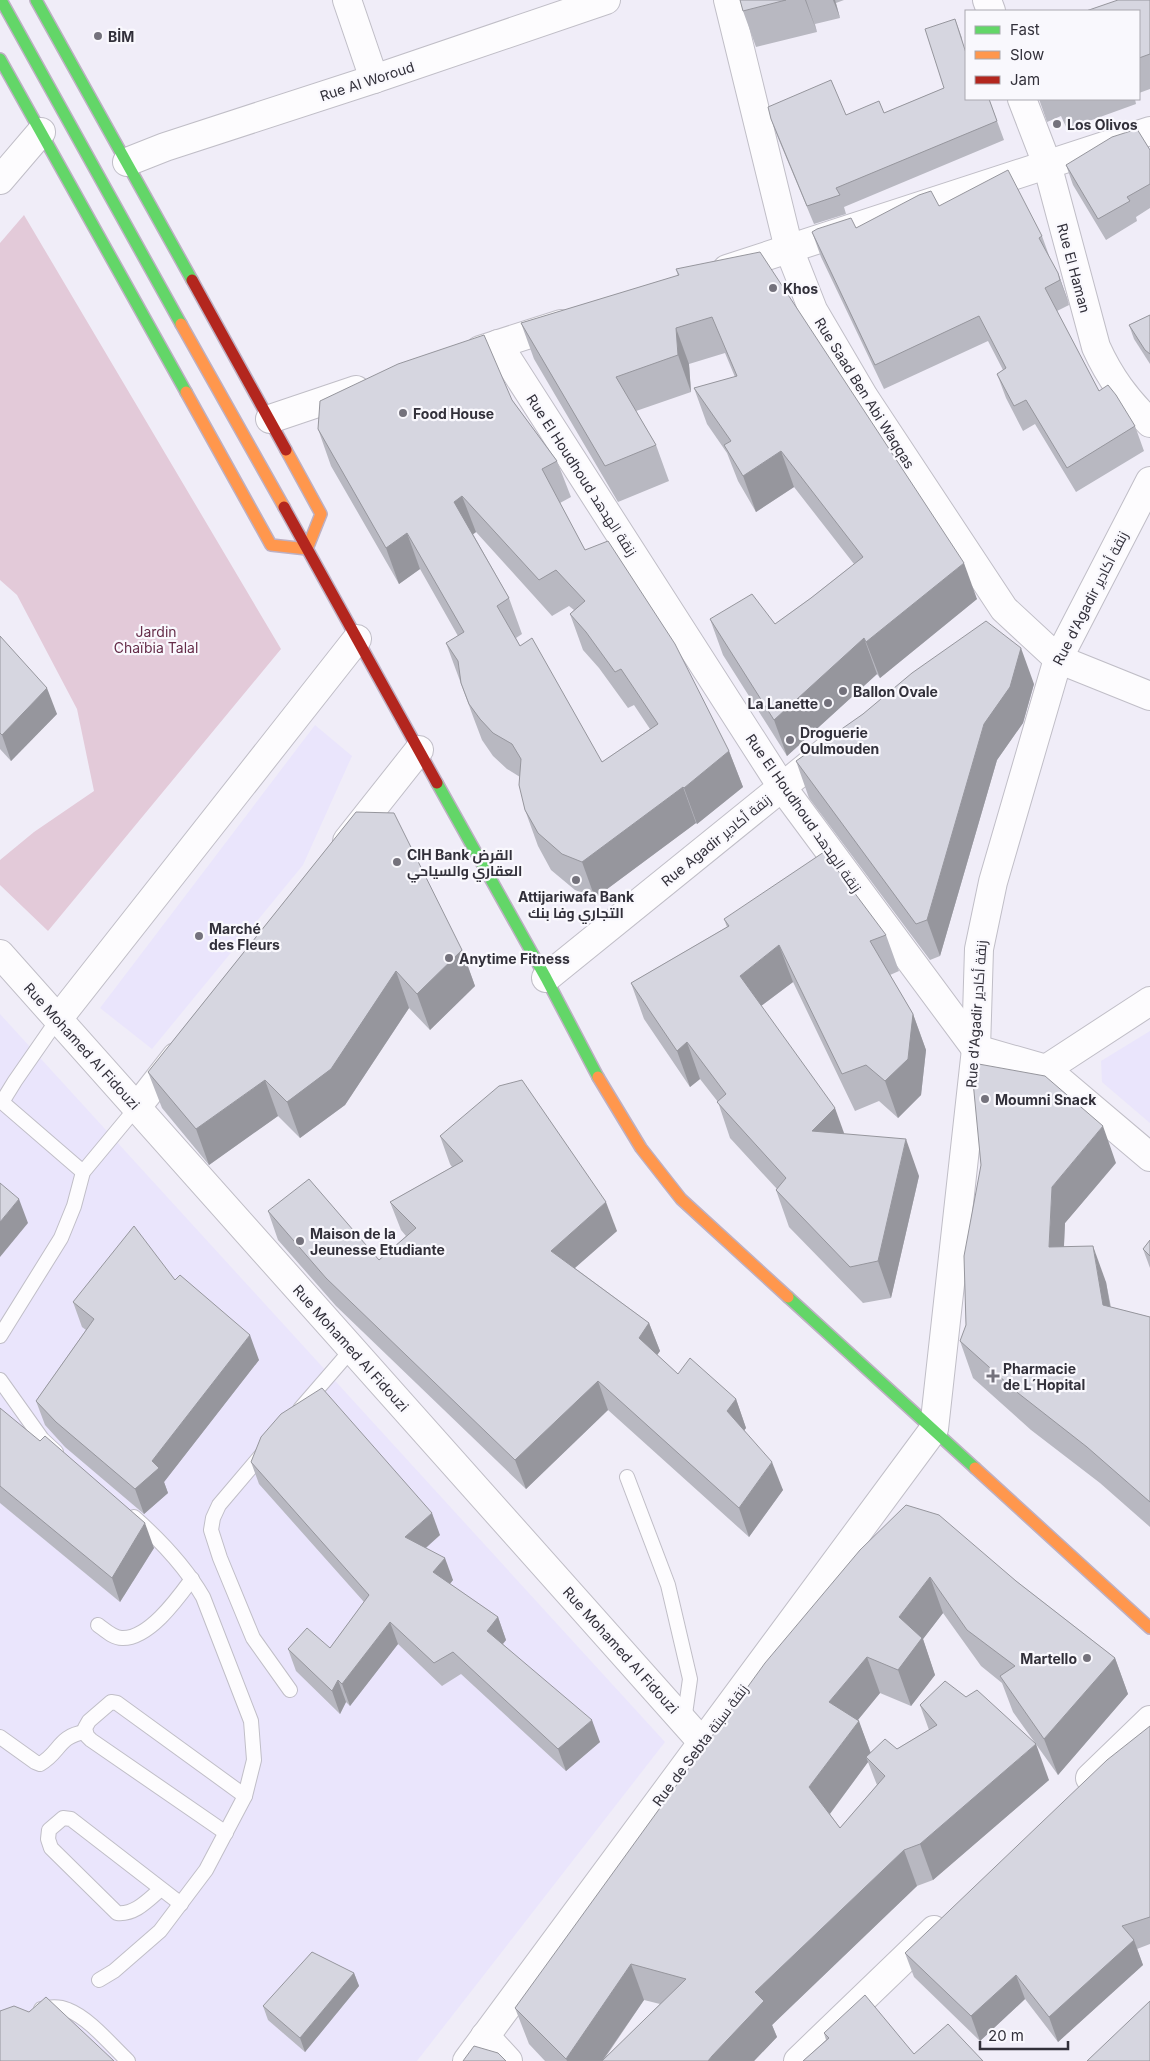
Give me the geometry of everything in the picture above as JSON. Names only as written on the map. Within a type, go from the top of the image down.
[{"type":"main road","points":[[1,0],[546,978],[624,1124],[662,1178],[680,1199],[1150,1628]]},
{"type":"main road","points":[[36,0],[128,162],[321,514],[308,549]]},
{"type":"main road","points":[[4,76],[40,132],[271,545],[308,549]]},
{"type":"street","points":[[347,0],[374,79]]},
{"type":"street","name":"Rue Al Woroud","points":[[128,162],[165,147],[374,79],[606,0]]},
{"type":"street","name":"Rue Saad Ben Abi Waqqas","points":[[728,0],[789,249],[814,310],[864,397],[1004,609],[1058,659]]},
{"type":"street","name":"Rue El Haman","points":[[1022,100],[1047,164],[1096,347],[1118,389],[1150,424]]},
{"type":"street","points":[[704,277],[1150,131]]},
{"type":"street","points":[[0,180],[40,132]]},
{"type":"street","points":[[461,356],[582,317]]},
{"type":"street","name":"Rue El Houdhoud زنقة الهدهد","points":[[498,344],[782,787],[976,1049]]},
{"type":"street","points":[[270,419],[378,383]]},
{"type":"street","name":"Rue d'Agadir زنقة أكادير","points":[[934,1429],[976,1049],[979,949],[993,882],[1058,659],[1150,480]]},
{"type":"street","points":[[981,627],[1004,609]]},
{"type":"street","points":[[58,1019],[357,638]]},
{"type":"street","points":[[1058,659],[1150,696]]},
{"type":"street","name":"Rue Agadir زنقة أكادير","points":[[546,978],[851,732]]},
{"type":"street","points":[[330,863],[419,750]]},
{"type":"street","name":"Rue Mohamed Al Fidouzi","points":[[0,954],[702,1742]]},
{"type":"street","points":[[1046,1070],[1150,1001]]},
{"type":"street","points":[[136,1107],[194,1034]]},
{"type":"street","points":[[976,1049],[1046,1070],[1150,1157]]},
{"type":"street","name":"Rue de Sebta زنقة سبتة","points":[[467,2061],[934,1429]]},
{"type":"street","points":[[1073,1795],[1150,1720]]},
{"type":"street","points":[[798,2061],[953,1911]]},
{"type":"street","points":[[485,2036],[508,2061]]},
{"type":"lane","points":[[58,1019],[1,1102],[82,1172]]},
{"type":"lane","points":[[0,1336],[61,1238],[74,1206],[82,1172],[136,1107]]},
{"type":"lane","points":[[293,1418],[352,1349]]},
{"type":"lane","points":[[0,1380],[42,1439],[64,1458]]},
{"type":"lane","points":[[274,1440],[219,1505],[213,1518],[211,1530],[220,1558],[253,1638],[290,1690]]},
{"type":"lane","points":[[627,1477],[668,1585],[690,1679],[684,1721]]},
{"type":"lane","points":[[99,1980],[114,1971],[160,1931],[206,1870],[245,1796],[254,1760],[251,1721],[203,1597],[192,1579],[154,1535],[124,1510]]},
{"type":"lane","points":[[98,1626],[112,1636],[122,1638],[135,1635],[164,1615],[192,1579]]},
{"type":"lane","points":[[85,1732],[85,1728],[90,1721],[111,1702],[116,1703],[245,1796]]},
{"type":"lane","points":[[0,1737],[40,1764],[46,1761],[69,1736],[85,1732]]},
{"type":"lane","points":[[85,1732],[92,1740],[226,1833]]},
{"type":"lane","points":[[161,1889],[133,1911],[125,1914],[117,1913],[51,1848],[48,1839],[49,1830],[63,1818],[71,1819],[161,1889],[180,1904]]},
{"type":"lane","points":[[26,2012],[51,2007],[68,2009],[84,2019],[128,2061]]},
{"type":"shaded area","name":"Marché des Fleurs","points":[[315,725],[352,756],[303,865],[152,1049],[100,1008]]},
{"type":"shaded area","points":[[0,1014],[665,1742],[417,2061],[0,2061]]},
{"type":"shaded area","points":[[1150,1031],[1150,1123],[1102,1082],[1101,1061]]},
{"type":"green space","name":"Jardin Chaïbia Talal","points":[[24,215],[281,649],[48,931],[0,885],[0,860],[34,832],[94,791],[77,709],[17,595],[0,580],[0,243]]},
{"type":"building","points":[[740,0],[786,0],[743,11]]},
{"type":"building","points":[[1118,0],[1150,0],[1150,54],[1140,58],[1140,10],[1089,10]]},
{"type":"building","points":[[955,19],[965,50],[965,100],[989,100],[997,121],[836,188],[840,195],[807,206],[771,119],[768,107],[831,80],[846,115],[879,101],[884,113],[944,88],[925,29]]},
{"type":"building","points":[[1137,129],[1150,150],[1150,184],[1127,197],[1130,201],[1098,219],[1066,165],[1112,137]]},
{"type":"building","points":[[1008,170],[1042,236],[1039,238],[1058,273],[1060,280],[1045,288],[1099,391],[1108,385],[1135,426],[1067,468],[1026,400],[1014,406],[997,374],[1006,368],[979,316],[875,365],[812,232],[851,218],[856,228],[919,195],[931,191],[939,206]]},
{"type":"building","points":[[760,252],[964,563],[866,642],[864,638],[774,720],[710,619],[752,594],[775,624],[863,557],[781,451],[743,476],[724,445],[731,441],[694,388],[737,376],[712,317],[676,328],[678,355],[616,377],[656,445],[605,466],[521,323],[679,275],[676,269]]},
{"type":"building","points":[[1150,315],[1150,354],[1145,350],[1129,325]]},
{"type":"building","points":[[484,335],[512,400],[557,461],[542,469],[585,550],[608,541],[675,644],[729,751],[684,788],[582,862],[562,854],[538,833],[525,810],[519,785],[521,759],[512,744],[493,733],[469,704],[461,683],[458,661],[446,643],[464,632],[407,533],[386,548],[318,429],[320,401],[398,364]],"holes":[[[462,496],[539,580],[556,570],[585,601],[570,614],[586,632],[615,672],[621,669],[658,724],[602,762],[532,638],[520,646],[497,606],[509,598],[454,502]]]},
{"type":"building","points":[[986,621],[1021,648],[1010,687],[984,724],[927,920],[916,924],[796,761],[863,714],[912,673]]},
{"type":"building","points":[[0,636],[47,688],[2,735],[0,733]]},
{"type":"building","points":[[356,812],[394,813],[462,950],[417,994],[396,971],[331,1069],[287,1102],[265,1080],[196,1129],[148,1072]]},
{"type":"building","points":[[824,852],[886,935],[870,941],[913,1014],[908,1059],[885,1081],[866,1065],[842,1074],[779,945],[740,976],[835,1108],[812,1131],[906,1139],[878,1261],[850,1267],[776,1190],[786,1178],[717,1102],[726,1094],[687,1042],[677,1051],[631,983],[729,926],[724,919]]},
{"type":"building","points":[[973,1063],[1045,1076],[1103,1126],[1052,1187],[1049,1247],[1093,1246],[1103,1305],[1150,1317],[1150,1502],[1087,1447],[1018,1393],[960,1341],[966,1325],[964,1256],[981,1165],[972,1071]]},
{"type":"building","points":[[522,1080],[606,1202],[551,1251],[649,1323],[639,1338],[678,1374],[690,1358],[736,1399],[727,1411],[772,1462],[739,1508],[598,1381],[515,1460],[326,1278],[268,1211],[309,1179],[379,1260],[416,1228],[390,1202],[463,1161],[440,1136],[499,1086]]},
{"type":"building","points":[[0,1183],[19,1199],[0,1222]]},
{"type":"building","points":[[134,1226],[175,1280],[180,1275],[250,1335],[152,1461],[159,1468],[135,1489],[56,1422],[36,1401],[94,1319],[73,1302]]},
{"type":"building","points":[[1150,1240],[1150,1256],[1143,1249]]},
{"type":"building","points":[[322,1388],[432,1513],[405,1537],[445,1558],[433,1572],[498,1617],[487,1631],[592,1720],[558,1749],[453,1652],[434,1663],[390,1622],[342,1684],[338,1680],[332,1691],[288,1649],[307,1628],[330,1648],[369,1595],[251,1462],[261,1437],[281,1414]]},
{"type":"building","points":[[0,1408],[40,1441],[45,1436],[145,1523],[112,1578],[0,1486]]},
{"type":"building","points":[[906,1505],[939,1515],[1016,1581],[1115,1658],[1044,1739],[1000,1676],[1015,1666],[967,1630],[930,1577],[899,1617],[922,1638],[898,1670],[867,1657],[829,1702],[859,1721],[809,1787],[840,1828],[885,1776],[866,1757],[885,1739],[897,1749],[937,1725],[920,1705],[945,1681],[966,1697],[977,1690],[1036,1744],[920,1844],[904,1850],[755,1992],[764,2001],[708,2061],[602,2061],[686,1979],[631,1964],[566,2059],[515,2008],[765,1663],[860,1550]]},
{"type":"building","points":[[1150,1726],[1150,1917],[1122,1926],[1134,1940],[1049,2017],[1016,1975],[971,2016],[905,1953],[1107,1760]]},
{"type":"building","points":[[312,1952],[354,1973],[300,2038],[263,2006]]},
{"type":"building","points":[[865,1995],[914,2054],[948,2024],[983,2061],[803,2061],[829,2038],[824,2033]]},
{"type":"building","points":[[46,1997],[114,2061],[0,2061],[0,2011],[14,2006],[29,2012]]},
{"type":"building","points":[[1150,2001],[1150,2061],[1087,2061]]},
{"type":"building","points":[[474,2046],[498,2053],[506,2061],[463,2061]]},
{"type":"traffic: fast","points":[[1,0],[181,324]]},
{"type":"traffic: fast","points":[[36,0],[192,280]]},
{"type":"traffic: fast","points":[[0,59],[186,392]]},
{"type":"traffic: fast","points":[[437,783],[546,978],[598,1077]]},
{"type":"traffic: fast","points":[[788,1297],[975,1468]]},
{"type":"traffic: slow","points":[[181,324],[284,507]]},
{"type":"traffic: slow","points":[[186,392],[271,545],[307,549]]},
{"type":"traffic: slow","points":[[286,450],[321,514],[307,549]]},
{"type":"traffic: slow","points":[[598,1077],[641,1148],[681,1199],[788,1297]]},
{"type":"traffic: slow","points":[[975,1468],[1150,1628]]},
{"type":"traffic: jam","points":[[192,280],[286,450]]},
{"type":"traffic: jam","points":[[284,507],[437,783]]},
{"type":"place","name":"BİM","points":[[98,36]]},
{"type":"place","name":"Los Olivos","points":[[1057,124]]},
{"type":"place","name":"Khos","points":[[773,288]]},
{"type":"place","name":"Food House","points":[[403,413]]},
{"type":"place","name":"Ballon Ovale","points":[[843,691]]},
{"type":"place","name":"La Lanette","points":[[828,703]]},
{"type":"place","name":"Droguerie Oulmouden","points":[[790,740]]},
{"type":"place","name":"CIH Bank القرض العقاري والسياحي","points":[[397,862]]},
{"type":"place","name":"Attijariwafa Bank التجاري وفا بنك","points":[[576,880]]},
{"type":"place","name":"Marché des Fleurs","points":[[199,936]]},
{"type":"place","name":"Anytime Fitness","points":[[449,958]]},
{"type":"place","name":"Moumni Snack","points":[[985,1099]]},
{"type":"place","name":"Maison de la Jeunesse Etudiante","points":[[300,1241]]},
{"type":"place","name":"Pharmacie de L´Hopital","points":[[993,1376]]},
{"type":"place","name":"Martello","points":[[1087,1658]]}]
